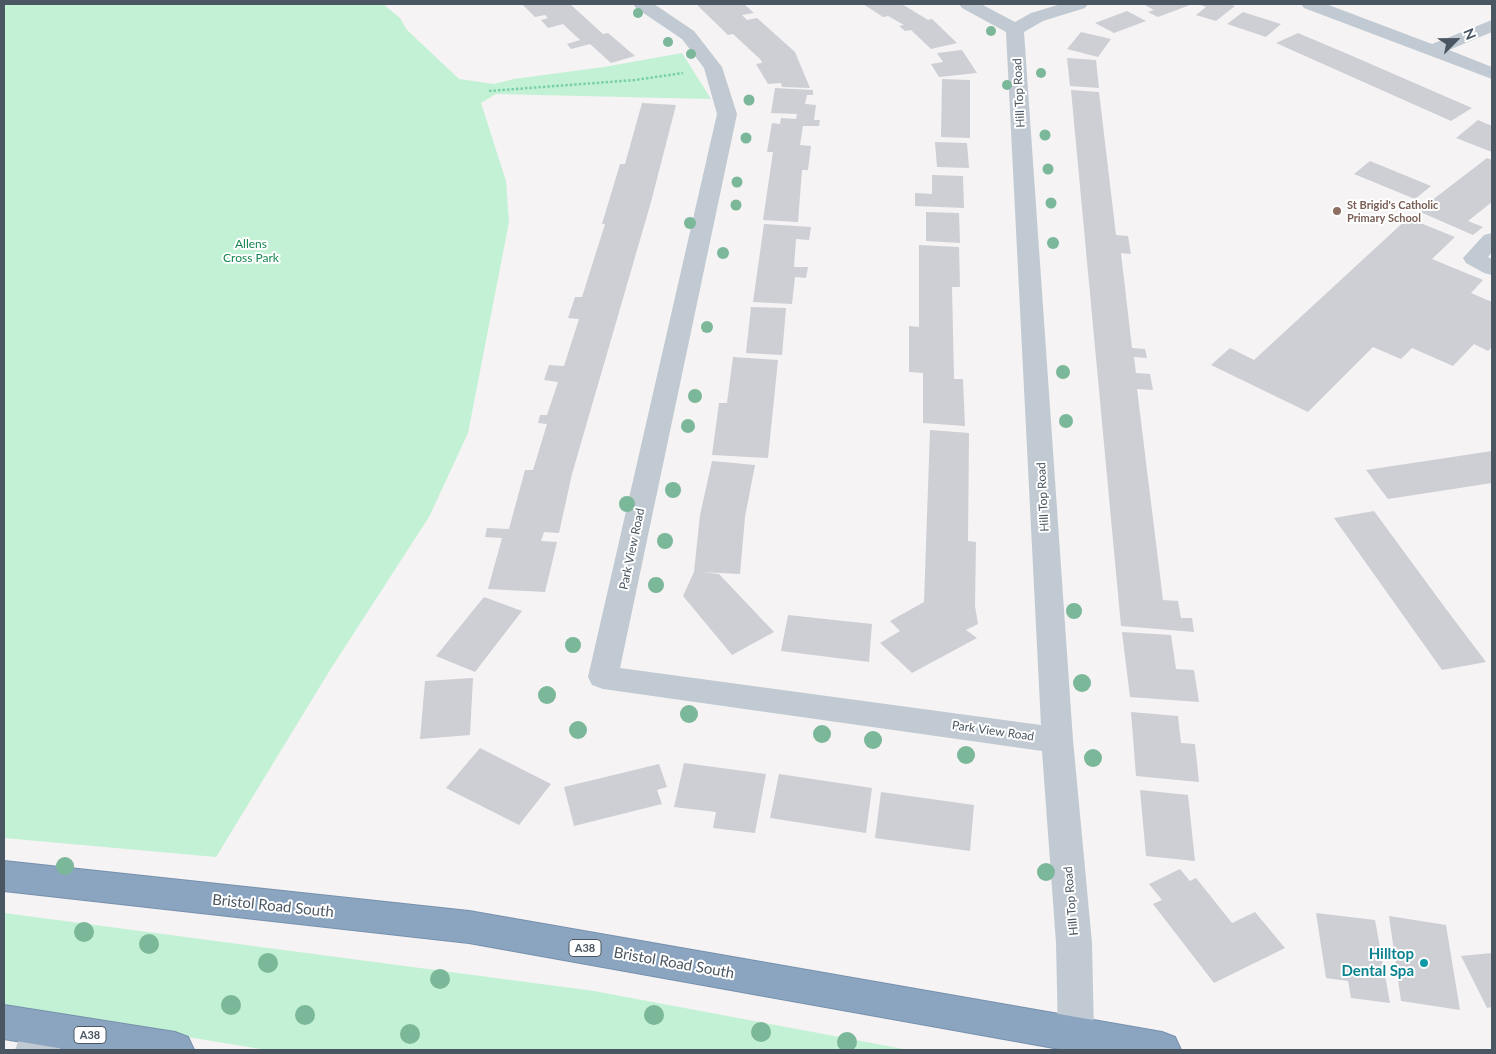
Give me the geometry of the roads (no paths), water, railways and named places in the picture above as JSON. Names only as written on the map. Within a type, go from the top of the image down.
[{"type":"highway","name":"Bristol Road South","points":[[4,876],[469,927],[1162,1050]]},
{"type":"highway","name":"A38","points":[[4,1022],[44,1040],[175,1050]]},
{"type":"street","name":"Park View Road","points":[[642,4],[688,36],[713,67],[727,114],[603,677],[1057,740]]},
{"type":"street","points":[[968,4],[1015,30],[1036,18],[1079,4]]},
{"type":"street","points":[[1310,4],[1492,73]]},
{"type":"street","points":[[1434,50],[1492,25]]},
{"type":"street","name":"Hill Top Road","points":[[1015,30],[1057,740],[1074,943],[1076,1034]]},
{"type":"street","points":[[1492,240],[1474,258],[1492,268]]},
{"type":"place","name":"St Brigid's Catholic Primary School","points":[[1337,211]]},
{"type":"place","name":"Hilltop Dental Spa","points":[[1424,963]]},
{"type":"park label","name":"Allens Cross Park","points":[[251,251]]}]
